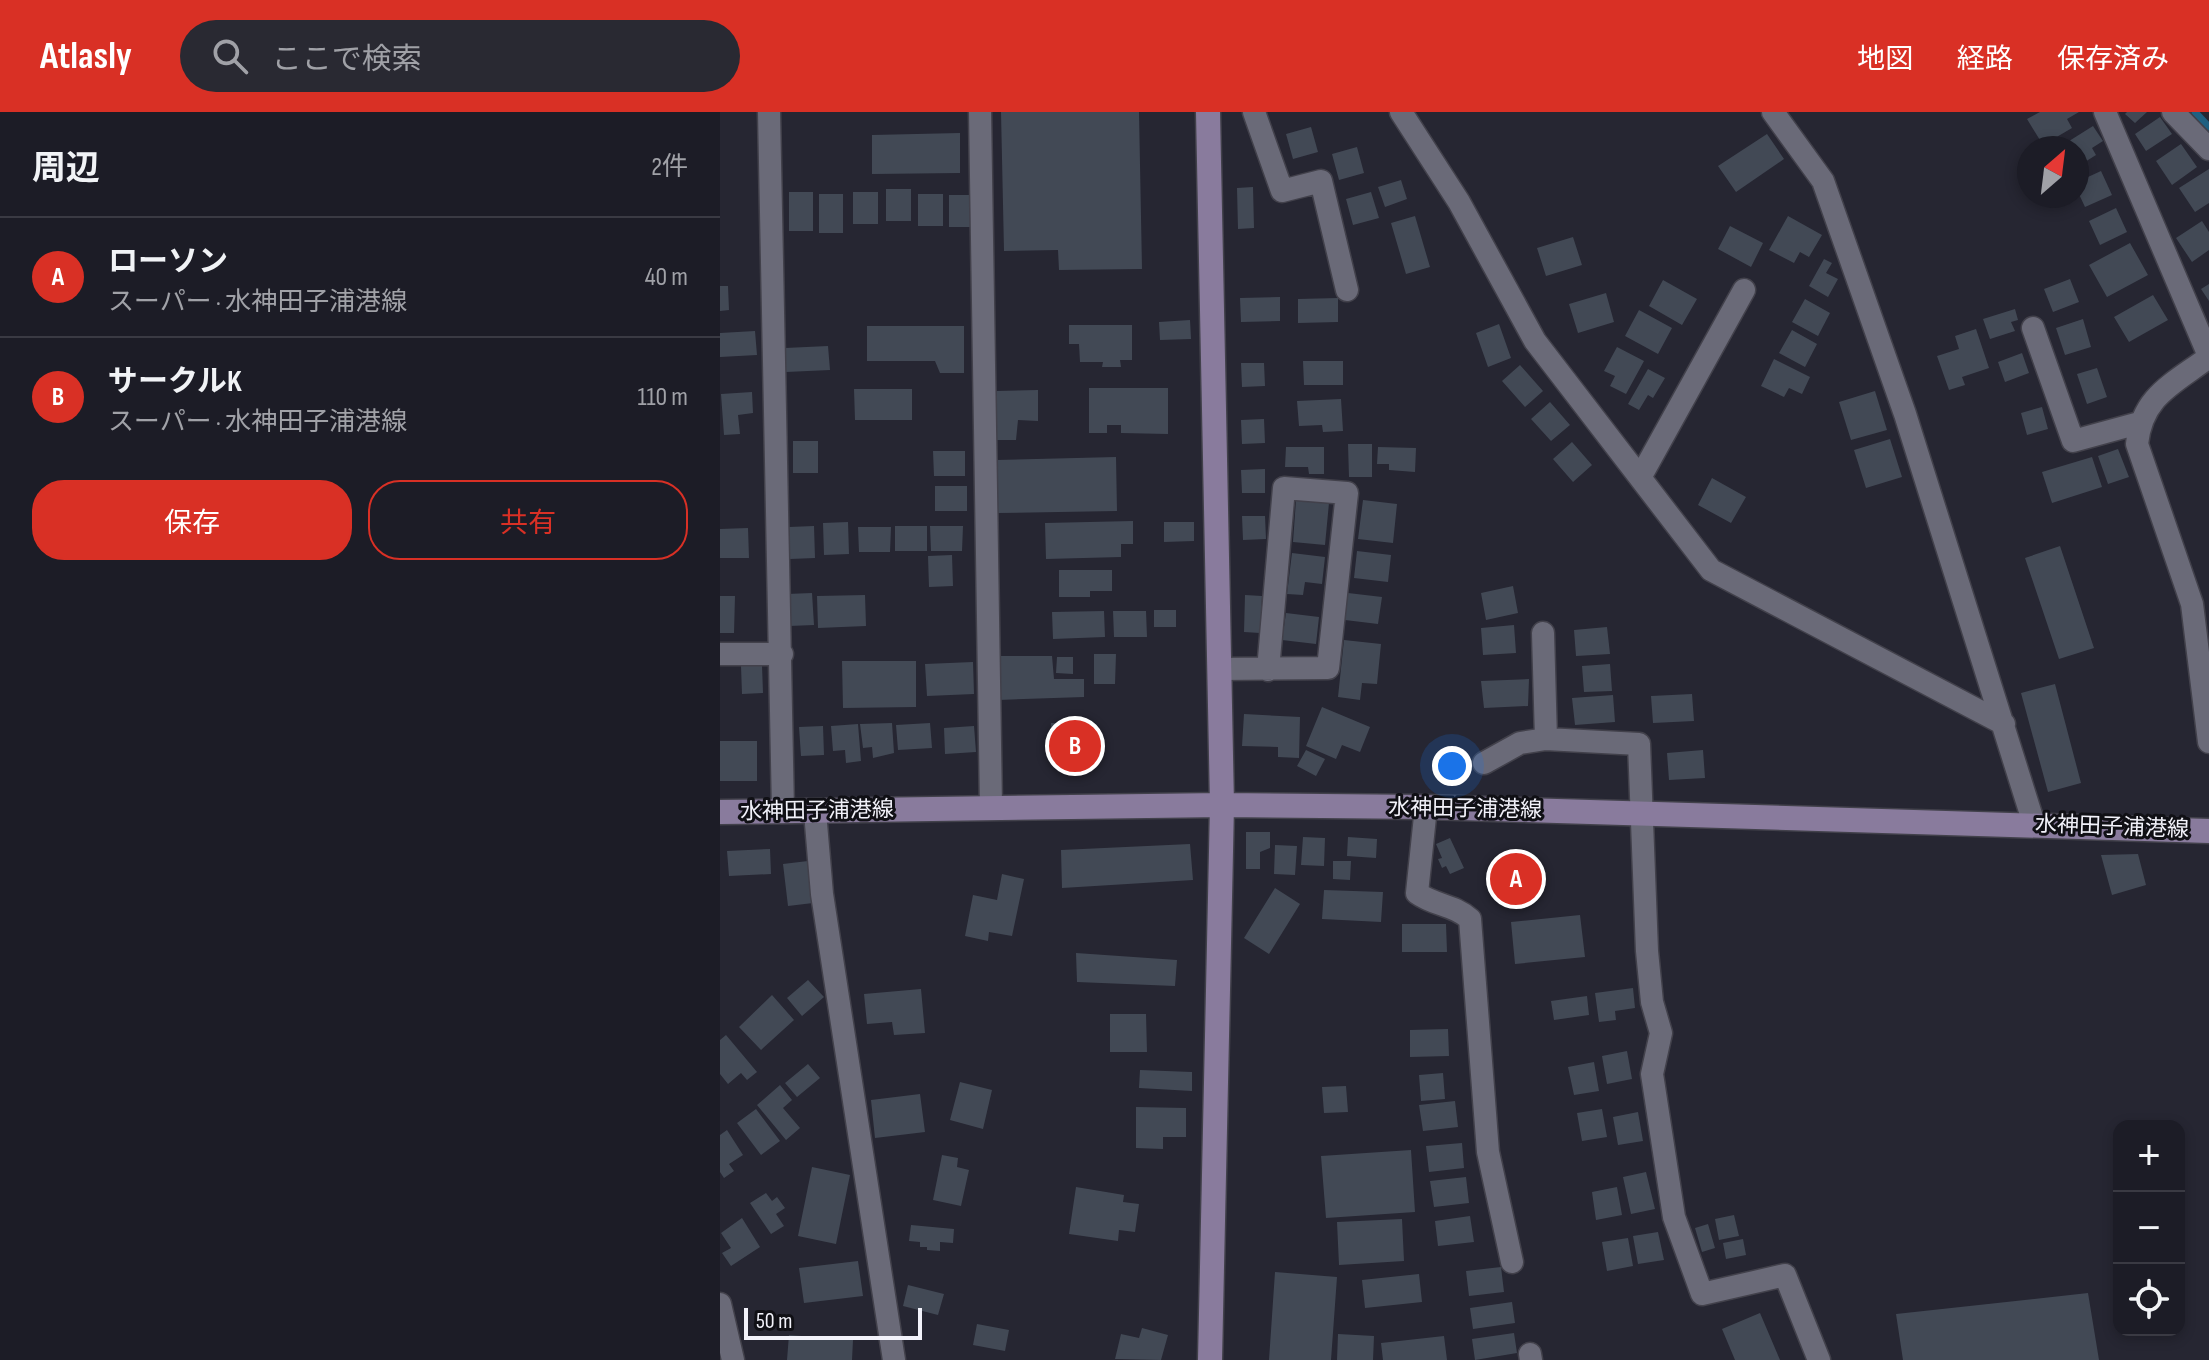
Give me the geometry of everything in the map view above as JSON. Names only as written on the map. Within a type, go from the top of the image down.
[{"type":"main road","points":[[1208,112],[1222,805],[1210,1360]]},
{"type":"main road","name":"水神田子浦港線","points":[[720,812],[1222,805],[1426,807],[2209,831]]},
{"type":"street","points":[[769,112],[783,811]]},
{"type":"street","points":[[980,112],[991,807]]},
{"type":"street","points":[[1254,112],[1282,191],[1321,181],[1347,290]]},
{"type":"street","points":[[1401,112],[1459,202],[1535,341],[1711,570],[2004,724]]},
{"type":"street","points":[[1773,112],[1823,181],[1905,414],[2034,824]]},
{"type":"street","points":[[2105,112],[2209,356],[2149,403],[2139,423],[2137,444],[2192,604],[2209,742]]},
{"type":"street","points":[[2173,112],[2209,149]]},
{"type":"street","points":[[1641,476],[1744,290]]},
{"type":"street","points":[[2033,328],[2073,441],[2139,423]]},
{"type":"street","points":[[1219,669],[1268,670],[1328,668],[1347,493],[1284,488],[1268,670]]},
{"type":"street","points":[[1543,633],[1546,739]]},
{"type":"street","points":[[720,654],[782,654]]},
{"type":"street","points":[[1484,763],[1520,743],[1546,739],[1639,744],[1647,951],[1652,1002],[1661,1033],[1652,1074],[1674,1217],[1702,1294],[1785,1275],[1819,1360]]},
{"type":"street","points":[[1426,807],[1417,893],[1431,903],[1459,910],[1470,919],[1488,1152],[1512,1262]]},
{"type":"street","points":[[815,812],[822,894],[894,1360]]},
{"type":"street","points":[[720,1304],[733,1360]]},
{"type":"building","points":[[1001,112],[1139,112],[1142,269],[1059,270],[1058,250],[1004,251]]},
{"type":"building","points":[[2040,112],[2079,112],[2067,119],[2072,128],[2058,136],[2037,136],[2027,119]]},
{"type":"building","points":[[2147,112],[2135,123],[2125,114]]},
{"type":"building","points":[[2160,117],[2172,134],[2146,151],[2135,134]]},
{"type":"building","points":[[2093,126],[2103,141],[2092,148],[2096,155],[2089,159],[2089,136],[2077,136]]},
{"type":"building","points":[[1311,127],[1318,152],[1293,159],[1286,134]]},
{"type":"building","points":[[960,133],[960,173],[872,174],[872,135]]},
{"type":"building","points":[[1767,134],[1784,159],[1736,192],[1718,166]]},
{"type":"building","points":[[2181,144],[2197,167],[2172,185],[2156,161]]},
{"type":"building","points":[[1357,147],[1364,173],[1339,180],[1332,154]]},
{"type":"building","points":[[2209,169],[2209,203],[2195,212],[2179,188]]},
{"type":"building","points":[[2101,171],[2112,195],[2089,205],[2089,176]]},
{"type":"building","points":[[1401,180],[1407,199],[1385,207],[1378,187]]},
{"type":"building","points":[[1253,187],[1254,228],[1238,229],[1237,188]]},
{"type":"building","points":[[886,189],[911,189],[911,221],[886,221]]},
{"type":"building","points":[[789,192],[813,192],[813,231],[789,231]]},
{"type":"building","points":[[853,192],[878,192],[878,224],[853,224]]},
{"type":"building","points":[[1371,192],[1379,218],[1353,225],[1346,199]]},
{"type":"building","points":[[819,194],[843,194],[843,233],[819,233]]},
{"type":"building","points":[[918,194],[943,194],[943,226],[918,226]]},
{"type":"building","points":[[949,195],[974,195],[974,227],[949,227]]},
{"type":"building","points":[[2116,208],[2127,232],[2100,245],[2089,221]]},
{"type":"building","points":[[1415,216],[1430,267],[1406,274],[1391,223]]},
{"type":"building","points":[[1788,216],[1822,235],[1809,257],[1800,252],[1794,263],[1769,250]]},
{"type":"building","points":[[2202,221],[2209,232],[2209,250],[2192,262],[2176,238]]},
{"type":"building","points":[[1730,226],[1763,243],[1751,267],[1718,249]]},
{"type":"building","points":[[1573,237],[1582,265],[1546,276],[1537,248]]},
{"type":"building","points":[[2130,243],[2148,275],[2107,297],[2089,265]]},
{"type":"building","points":[[1824,259],[1832,263],[1826,273],[1838,279],[1828,297],[1809,286]]},
{"type":"building","points":[[2070,279],[2079,302],[2053,312],[2044,289]]},
{"type":"building","points":[[1663,280],[1697,299],[1682,325],[1649,306]]},
{"type":"building","points":[[2209,284],[2209,301],[2201,289]]},
{"type":"building","points":[[720,286],[728,286],[729,310],[720,311]]},
{"type":"building","points":[[1606,293],[1614,322],[1578,333],[1569,304]]},
{"type":"building","points":[[2153,295],[2168,320],[2129,342],[2114,317]]},
{"type":"building","points":[[1280,297],[1280,321],[1241,322],[1240,298]]},
{"type":"building","points":[[1338,298],[1338,322],[1298,323],[1298,299]]},
{"type":"building","points":[[1805,299],[1830,313],[1818,336],[1792,322]]},
{"type":"building","points":[[2015,309],[2018,320],[2011,322],[2015,331],[1990,339],[1983,319]]},
{"type":"building","points":[[1639,310],[1672,328],[1658,354],[1625,336]]},
{"type":"building","points":[[2083,319],[2091,347],[2065,355],[2056,328]]},
{"type":"building","points":[[1190,320],[1191,339],[1160,340],[1159,322]]},
{"type":"building","points":[[1499,324],[1511,358],[1488,367],[1476,333]]},
{"type":"building","points":[[1069,325],[1132,325],[1132,360],[1120,360],[1121,367],[1102,367],[1103,362],[1080,362],[1079,344],[1069,344]]},
{"type":"building","points":[[867,326],[964,326],[964,373],[940,373],[935,361],[867,361]]},
{"type":"building","points":[[1976,329],[1989,368],[1962,377],[1965,385],[1949,390],[1937,356],[1959,349],[1955,336]]},
{"type":"building","points":[[1792,330],[1817,344],[1805,367],[1779,353]]},
{"type":"building","points":[[755,331],[757,355],[720,357],[720,333]]},
{"type":"building","points":[[828,346],[830,370],[786,372],[785,348]]},
{"type":"building","points":[[1617,347],[1644,361],[1626,394],[1610,386],[1615,376],[1604,371]]},
{"type":"building","points":[[2022,353],[2029,373],[2005,382],[1998,362]]},
{"type":"building","points":[[1774,359],[1810,377],[1802,394],[1789,388],[1784,397],[1761,386]]},
{"type":"building","points":[[1303,361],[1343,361],[1343,385],[1304,385]]},
{"type":"building","points":[[1241,363],[1264,363],[1265,386],[1242,387]]},
{"type":"building","points":[[1520,365],[1543,391],[1525,407],[1502,381]]},
{"type":"building","points":[[2097,368],[2107,397],[2087,404],[2077,374]]},
{"type":"building","points":[[1648,369],[1665,378],[1653,398],[1648,395],[1639,410],[1628,404]]},
{"type":"building","points":[[1089,388],[1168,388],[1168,434],[1121,433],[1121,425],[1107,425],[1107,433],[1089,433]]},
{"type":"building","points":[[854,389],[912,389],[912,420],[855,420]]},
{"type":"building","points":[[1038,390],[1038,421],[1018,420],[1016,440],[996,440],[996,391]]},
{"type":"building","points":[[1875,391],[1887,430],[1851,440],[1839,402]]},
{"type":"building","points":[[752,392],[753,413],[738,415],[740,434],[724,435],[721,394]]},
{"type":"building","points":[[1341,399],[1343,431],[1323,432],[1322,425],[1299,426],[1297,401]]},
{"type":"building","points":[[1550,402],[1570,425],[1551,441],[1531,419]]},
{"type":"building","points":[[2042,407],[2048,429],[2027,435],[2021,413]]},
{"type":"building","points":[[1264,419],[1265,443],[1242,444],[1241,420]]},
{"type":"building","points":[[1890,439],[1902,477],[1866,488],[1854,450]]},
{"type":"building","points":[[793,441],[818,441],[818,473],[793,473]]},
{"type":"building","points":[[1572,442],[1592,465],[1573,482],[1553,459]]},
{"type":"building","points":[[1348,444],[1372,444],[1372,477],[1349,477]]},
{"type":"building","points":[[1286,447],[1324,447],[1324,474],[1309,474],[1308,467],[1285,467]]},
{"type":"building","points":[[1378,447],[1416,448],[1415,472],[1389,470],[1389,464],[1377,464]]},
{"type":"building","points":[[2118,449],[2129,477],[2108,484],[2098,456]]},
{"type":"building","points":[[933,451],[965,451],[965,476],[934,476]]},
{"type":"building","points":[[1116,457],[1117,511],[997,513],[996,460]]},
{"type":"building","points":[[2092,457],[2102,487],[2052,503],[2042,472]]},
{"type":"building","points":[[1265,469],[1265,493],[1242,493],[1241,470]]},
{"type":"building","points":[[1712,478],[1746,497],[1731,523],[1698,505]]},
{"type":"building","points":[[935,486],[967,486],[967,511],[935,511]]},
{"type":"building","points":[[1296,500],[1329,503],[1325,545],[1293,542]]},
{"type":"building","points":[[1363,500],[1397,504],[1393,543],[1358,539]]},
{"type":"building","points":[[1242,516],[1265,516],[1266,539],[1243,540]]},
{"type":"building","points":[[1133,521],[1133,544],[1121,544],[1121,557],[1046,559],[1045,523]]},
{"type":"building","points":[[848,522],[849,554],[824,555],[823,523]]},
{"type":"building","points":[[1164,522],[1194,522],[1194,541],[1164,542]]},
{"type":"building","points":[[814,526],[815,558],[790,559],[789,527]]},
{"type":"building","points":[[895,526],[927,526],[927,551],[895,551]]},
{"type":"building","points":[[930,526],[963,526],[962,551],[931,551]]},
{"type":"building","points":[[858,527],[891,527],[890,552],[859,552]]},
{"type":"building","points":[[748,528],[749,558],[720,558],[720,529]]},
{"type":"building","points":[[2060,546],[2094,648],[2059,659],[2025,558]]},
{"type":"building","points":[[1357,551],[1391,555],[1388,582],[1354,578]]},
{"type":"building","points":[[1292,553],[1325,557],[1322,584],[1305,582],[1303,595],[1287,594]]},
{"type":"building","points":[[952,555],[953,586],[929,587],[928,556]]},
{"type":"building","points":[[1059,570],[1112,570],[1112,591],[1090,591],[1090,597],[1059,597]]},
{"type":"building","points":[[1513,586],[1518,613],[1486,620],[1481,593]]},
{"type":"building","points":[[812,593],[814,625],[789,626],[787,594]]},
{"type":"building","points":[[1348,593],[1382,597],[1378,624],[1345,620]]},
{"type":"building","points":[[865,595],[866,626],[818,628],[817,596]]},
{"type":"building","points":[[1245,595],[1262,596],[1260,633],[1244,632]]},
{"type":"building","points":[[720,596],[735,596],[734,633],[720,633]]},
{"type":"building","points":[[1154,610],[1176,610],[1176,627],[1154,627]]},
{"type":"building","points":[[1104,611],[1105,637],[1053,639],[1052,612]]},
{"type":"building","points":[[1113,611],[1146,611],[1147,637],[1114,637]]},
{"type":"building","points":[[1286,613],[1319,617],[1316,644],[1282,640]]},
{"type":"building","points":[[1514,625],[1516,653],[1483,655],[1481,628]]},
{"type":"building","points":[[1607,627],[1610,654],[1576,656],[1574,630]]},
{"type":"building","points":[[1344,640],[1381,644],[1377,684],[1362,683],[1360,700],[1338,697]]},
{"type":"building","points":[[1094,654],[1116,654],[1115,684],[1094,684]]},
{"type":"building","points":[[997,656],[1052,656],[1054,679],[1084,679],[1084,697],[998,700]]},
{"type":"building","points":[[1057,657],[1073,657],[1073,674],[1056,673]]},
{"type":"building","points":[[842,661],[916,661],[916,707],[843,708]]},
{"type":"building","points":[[973,662],[974,694],[927,696],[925,664]]},
{"type":"building","points":[[1610,664],[1612,691],[1584,692],[1582,666]]},
{"type":"building","points":[[762,665],[763,693],[742,694],[741,666]]},
{"type":"building","points":[[1529,679],[1528,706],[1484,708],[1481,681]]},
{"type":"building","points":[[2055,684],[2081,783],[2048,792],[2021,693]]},
{"type":"building","points":[[1692,694],[1694,721],[1653,723],[1651,696]]},
{"type":"building","points":[[1613,695],[1615,722],[1575,725],[1572,698]]},
{"type":"building","points":[[1322,707],[1370,727],[1360,752],[1342,745],[1336,759],[1306,746]]},
{"type":"building","points":[[1244,714],[1300,717],[1299,758],[1278,757],[1278,747],[1242,746]]},
{"type":"building","points":[[1092,722],[1093,759],[1052,761],[1051,723]]},
{"type":"building","points":[[892,723],[894,753],[873,758],[872,747],[863,748],[860,724]]},
{"type":"building","points":[[930,723],[932,748],[898,750],[896,725]]},
{"type":"building","points":[[858,724],[861,761],[846,763],[845,750],[833,751],[831,726]]},
{"type":"building","points":[[823,726],[824,755],[801,756],[799,727]]},
{"type":"building","points":[[974,726],[976,752],[945,754],[944,728]]},
{"type":"building","points":[[720,741],[757,741],[757,781],[720,781]]},
{"type":"building","points":[[1306,750],[1325,759],[1316,776],[1297,766]]},
{"type":"building","points":[[1703,750],[1705,778],[1669,780],[1667,753]]},
{"type":"building","points":[[1246,832],[1270,832],[1270,848],[1260,852],[1260,869],[1246,869]]},
{"type":"building","points":[[1303,837],[1325,838],[1324,866],[1301,865]]},
{"type":"building","points":[[1348,837],[1377,839],[1376,858],[1347,856]]},
{"type":"building","points":[[1450,838],[1464,868],[1450,874],[1446,866],[1442,868],[1438,859],[1442,858],[1436,844]]},
{"type":"building","points":[[1190,844],[1193,880],[1062,888],[1061,850]]},
{"type":"building","points":[[1275,845],[1297,846],[1295,875],[1274,874]]},
{"type":"building","points":[[770,849],[771,874],[729,876],[727,851]]},
{"type":"building","points":[[2138,854],[2146,885],[2112,895],[2101,855]]},
{"type":"building","points":[[808,861],[813,903],[788,906],[783,864]]},
{"type":"building","points":[[1333,861],[1351,861],[1350,880],[1333,879]]},
{"type":"building","points":[[1002,874],[1024,879],[1012,936],[989,932],[988,941],[965,936],[973,895],[997,900]]},
{"type":"building","points":[[1275,888],[1300,904],[1269,954],[1244,938]]},
{"type":"building","points":[[1324,890],[1383,892],[1381,922],[1322,919]]},
{"type":"building","points":[[1580,915],[1585,957],[1515,964],[1511,922]]},
{"type":"building","points":[[1402,924],[1446,924],[1447,952],[1402,952]]},
{"type":"building","points":[[1076,953],[1177,960],[1175,986],[1077,982]]},
{"type":"building","points":[[808,980],[824,997],[802,1016],[787,998]]},
{"type":"building","points":[[1633,988],[1635,1008],[1615,1011],[1616,1020],[1599,1022],[1595,993]]},
{"type":"building","points":[[921,989],[925,1033],[894,1035],[892,1022],[867,1024],[864,994]]},
{"type":"building","points":[[772,995],[794,1020],[761,1050],[739,1027]]},
{"type":"building","points":[[1587,996],[1589,1015],[1554,1020],[1551,1001]]},
{"type":"building","points":[[1110,1014],[1146,1014],[1147,1052],[1110,1052]]},
{"type":"building","points":[[1448,1029],[1449,1056],[1410,1057],[1410,1030]]},
{"type":"building","points":[[726,1035],[757,1072],[747,1080],[741,1073],[728,1084],[720,1074],[720,1040]]},
{"type":"building","points":[[1627,1051],[1632,1079],[1607,1084],[1602,1056]]},
{"type":"building","points":[[1594,1062],[1599,1091],[1574,1095],[1568,1067]]},
{"type":"building","points":[[808,1064],[820,1078],[797,1097],[785,1083]]},
{"type":"building","points":[[1140,1070],[1192,1072],[1192,1091],[1139,1088]]},
{"type":"building","points":[[1443,1073],[1445,1099],[1421,1101],[1419,1075]]},
{"type":"building","points":[[960,1082],[992,1090],[983,1129],[950,1120]]},
{"type":"building","points":[[780,1085],[792,1100],[783,1108],[800,1128],[786,1140],[757,1105]]},
{"type":"building","points":[[1346,1086],[1348,1112],[1324,1113],[1322,1087]]},
{"type":"building","points":[[920,1094],[925,1132],[875,1138],[871,1100]]},
{"type":"building","points":[[1455,1101],[1458,1127],[1423,1131],[1419,1105]]},
{"type":"building","points":[[1136,1107],[1186,1108],[1186,1137],[1163,1137],[1163,1149],[1136,1148]]},
{"type":"building","points":[[756,1109],[780,1141],[761,1155],[737,1123]]},
{"type":"building","points":[[1602,1109],[1607,1137],[1582,1141],[1577,1113]]},
{"type":"building","points":[[1638,1112],[1643,1141],[1618,1145],[1613,1117]]},
{"type":"building","points":[[727,1130],[743,1155],[729,1164],[734,1171],[724,1178],[720,1172],[720,1135]]},
{"type":"building","points":[[1462,1143],[1464,1168],[1429,1172],[1426,1146]]},
{"type":"building","points":[[1411,1150],[1415,1212],[1326,1218],[1321,1156]]},
{"type":"building","points":[[942,1155],[958,1158],[957,1167],[969,1170],[961,1206],[933,1200]]},
{"type":"building","points":[[812,1167],[850,1175],[836,1244],[798,1236]]},
{"type":"building","points":[[1646,1172],[1655,1209],[1631,1214],[1623,1177]]},
{"type":"building","points":[[1466,1177],[1469,1203],[1434,1207],[1430,1181]]},
{"type":"building","points":[[1076,1187],[1124,1195],[1123,1202],[1139,1204],[1135,1232],[1119,1230],[1118,1241],[1069,1234]]},
{"type":"building","points":[[1617,1187],[1622,1215],[1596,1220],[1592,1192]]},
{"type":"building","points":[[766,1193],[772,1201],[777,1197],[785,1208],[776,1214],[784,1226],[771,1234],[750,1203]]},
{"type":"building","points":[[1734,1215],[1739,1236],[1719,1240],[1715,1219]]},
{"type":"building","points":[[1470,1216],[1474,1242],[1438,1246],[1435,1221]]},
{"type":"building","points":[[742,1218],[760,1247],[731,1266],[722,1253],[731,1248],[721,1233]]},
{"type":"building","points":[[1402,1219],[1404,1261],[1339,1265],[1337,1222]]},
{"type":"building","points":[[1708,1224],[1715,1248],[1702,1252],[1695,1228]]},
{"type":"building","points":[[911,1225],[954,1229],[953,1243],[940,1242],[940,1251],[920,1247],[920,1242],[909,1241]]},
{"type":"building","points":[[1658,1232],[1664,1260],[1638,1264],[1633,1236]]},
{"type":"building","points":[[1628,1238],[1633,1266],[1607,1271],[1602,1242]]},
{"type":"building","points":[[1743,1239],[1746,1255],[1726,1259],[1723,1243]]},
{"type":"building","points":[[858,1261],[863,1296],[804,1303],[799,1268]]},
{"type":"building","points":[[1501,1267],[1504,1292],[1469,1296],[1466,1271]]},
{"type":"building","points":[[1275,1272],[1337,1277],[1331,1360],[1269,1360]]},
{"type":"building","points":[[1419,1274],[1422,1302],[1365,1308],[1362,1280]]},
{"type":"building","points":[[908,1285],[944,1294],[938,1315],[903,1306]]},
{"type":"building","points":[[2088,1293],[2099,1360],[1903,1360],[1896,1314]]},
{"type":"building","points":[[1512,1302],[1515,1323],[1473,1329],[1470,1308]]},
{"type":"building","points":[[1760,1313],[1780,1360],[1735,1360],[1722,1329]]},
{"type":"building","points":[[977,1324],[1009,1330],[1005,1351],[973,1345]]},
{"type":"building","points":[[1142,1328],[1168,1335],[1161,1360],[1115,1359],[1121,1334],[1139,1338]]},
{"type":"building","points":[[1514,1333],[1517,1353],[1475,1360],[1472,1339]]},
{"type":"building","points":[[1338,1334],[1374,1336],[1373,1360],[1337,1360]]},
{"type":"building","points":[[789,1335],[853,1340],[852,1360],[787,1360]]},
{"type":"building","points":[[1444,1336],[1447,1360],[1383,1360],[1381,1343]]},
{"type":"waterway","points":[[2195,112],[2209,127]]},
{"type":"place","name":"サークルK","points":[[1075,746]]},
{"type":"place","name":"ローソン","points":[[1516,879]]}]
